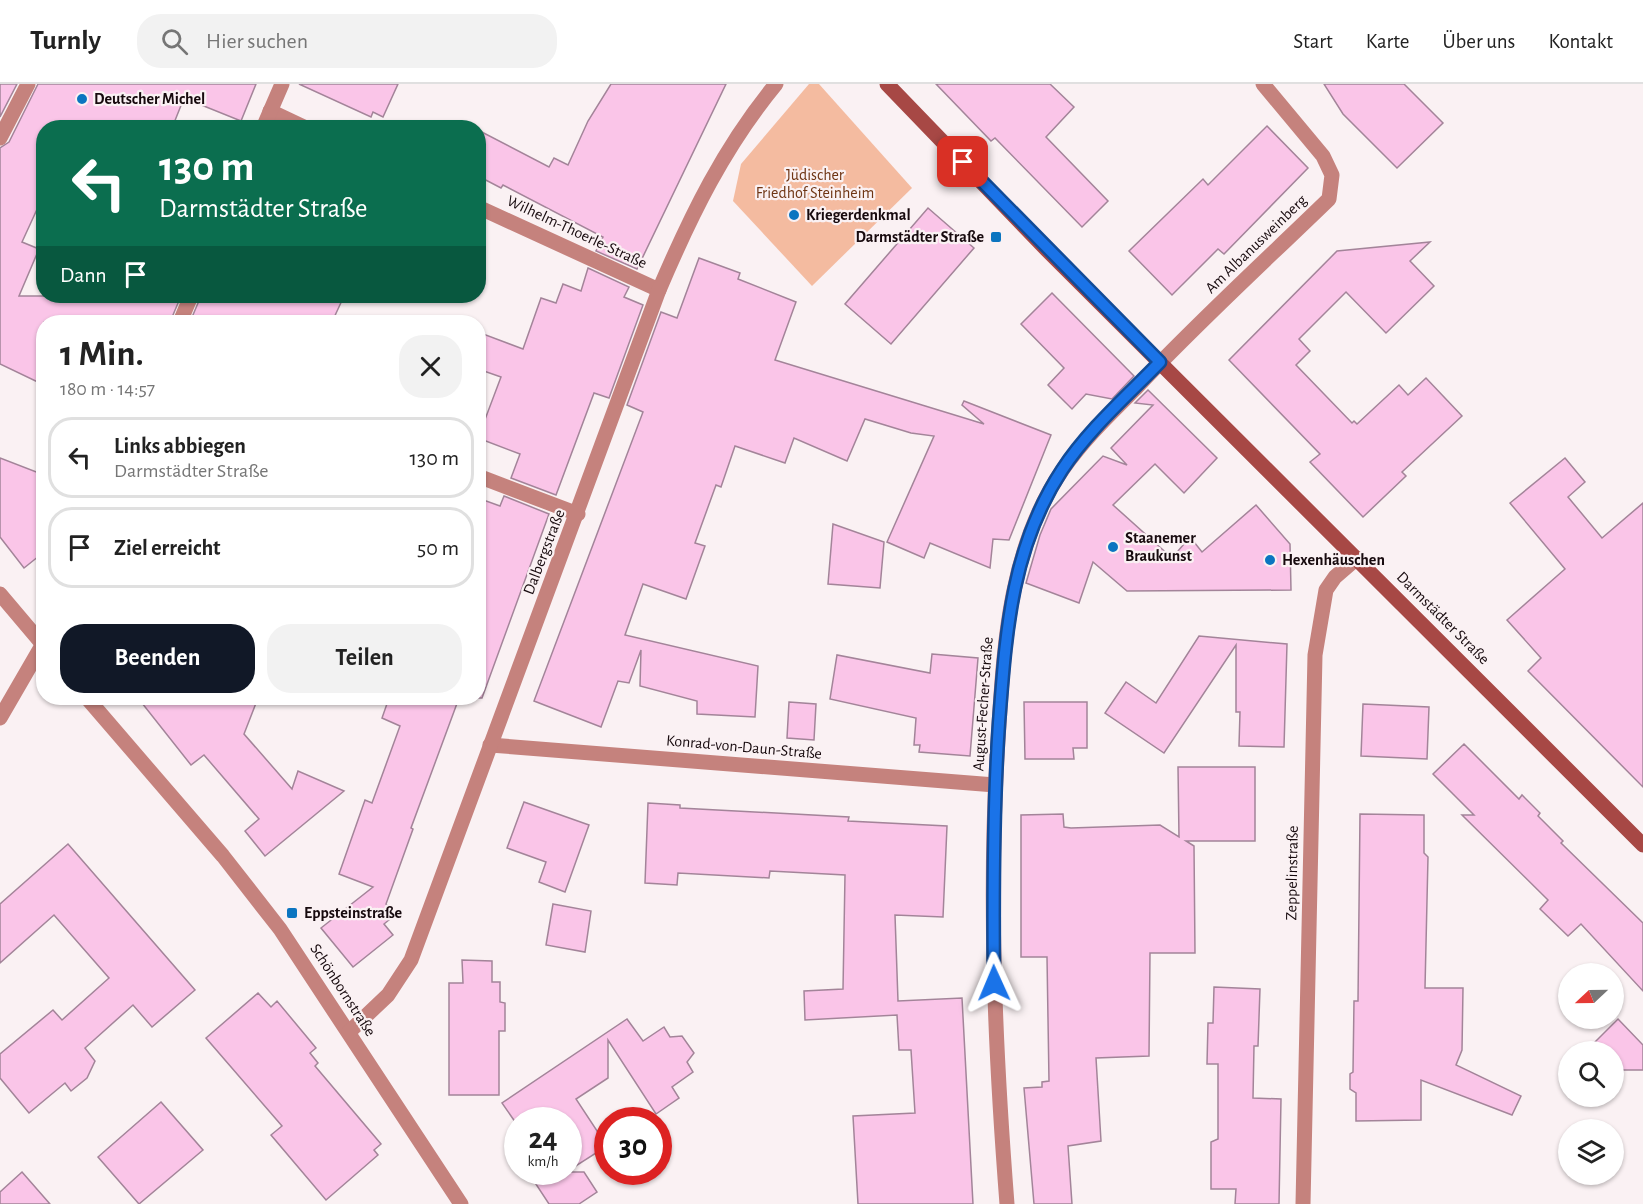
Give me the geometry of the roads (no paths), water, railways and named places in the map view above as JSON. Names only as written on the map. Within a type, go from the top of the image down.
[{"type":"street","points":[[0,138],[28,84]]},
{"type":"street","points":[[266,120],[282,84]]},
{"type":"street","name":"Dalbergstraße","points":[[349,1032],[388,994],[411,960],[660,290],[686,227],[711,176],[736,137],[776,84]]},
{"type":"street","name":"Darmstädter Straße","points":[[887,84],[1160,362],[1643,845]]},
{"type":"street","name":"Am Albanusweinberg","points":[[1160,362],[1329,199],[1332,175],[1323,156],[1263,84]]},
{"type":"street","points":[[270,111],[289,120]]},
{"type":"street","name":"Wilhelm-Thoerle-Straße","points":[[486,211],[660,290]]},
{"type":"street","name":"August-Fecher-Straße","points":[[1007,1204],[994,983],[995,785],[1008,616],[1026,543],[1062,470],[1090,436],[1160,362]]},
{"type":"street","points":[[486,479],[578,514]]},
{"type":"street","name":"Zeppelinstraße","points":[[1303,1204],[1315,655],[1326,590],[1335,577],[1358,558]]},
{"type":"street","points":[[0,594],[36,636]]},
{"type":"street","points":[[0,718],[36,656]]},
{"type":"street","name":"Schönbornstraße","points":[[93,705],[268,913],[308,968],[461,1204]]},
{"type":"street","name":"Konrad-von-Daun-Straße","points":[[490,745],[995,785]]},
{"type":"place","name":"Deutscher Michel","points":[[82,99]]},
{"type":"place","name":"Kriegerdenkmal","points":[[794,215]]},
{"type":"place","name":"Darmstädter Straße","points":[[996,237]]},
{"type":"place","name":"Staanemer Braukunst","points":[[1113,547]]},
{"type":"place","name":"Hexenhäuschen","points":[[1270,560]]},
{"type":"place","name":"Eppsteinstraße","points":[[292,913]]},
{"type":"park label","name":"Jüdischer Friedhof Steinheim","points":[[815,184]]}]
